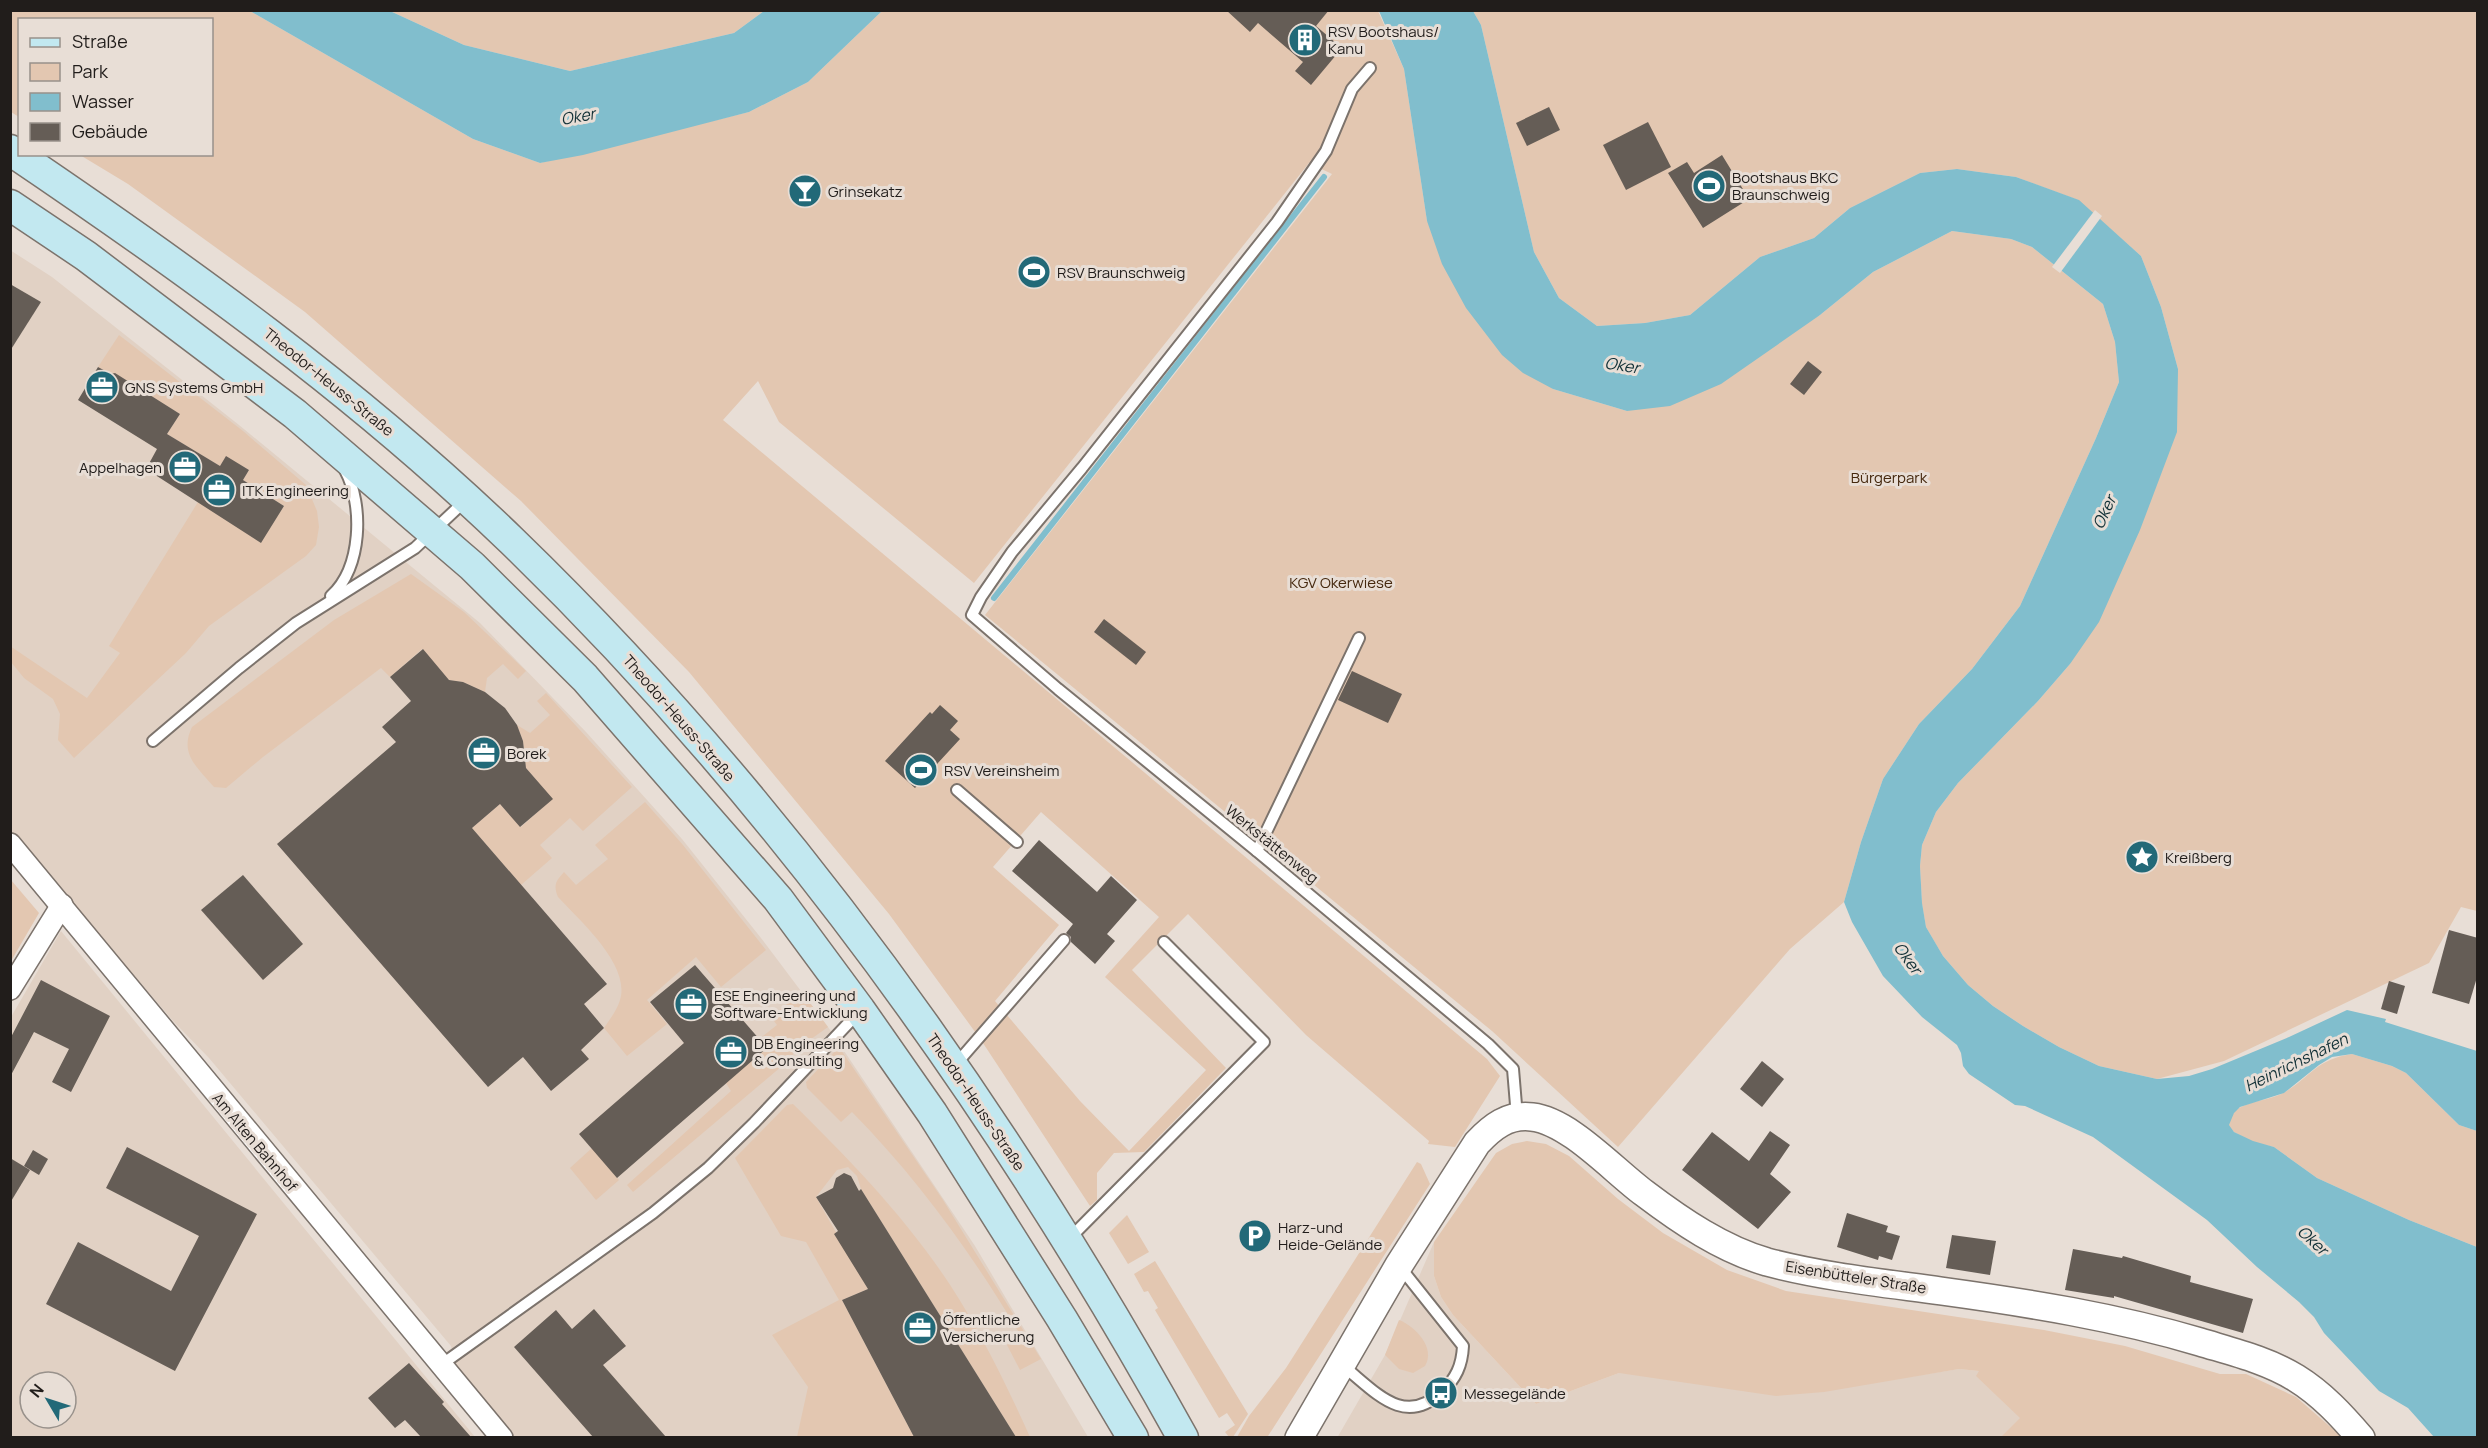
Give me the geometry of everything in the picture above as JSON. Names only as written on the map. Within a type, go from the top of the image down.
[{"type":"main road","name":"Theodor-Heuss-Straße","points":[[19,156],[194,278],[309,364],[372,416],[510,539],[610,640],[686,723],[811,871],[954,1066],[1068,1240],[1183,1437]]},
{"type":"main road","points":[[10,205],[86,256],[295,414],[434,532],[506,599],[585,678],[778,899],[860,1010],[945,1133],[1133,1437]]},
{"type":"street","name":"Am Alten Bahnhof","points":[[10,844],[502,1437]]},
{"type":"street","points":[[10,989],[62,905]]},
{"type":"street","points":[[1299,1437],[1399,1265],[1477,1143],[1490,1129],[1503,1121],[1517,1117]]},
{"type":"street","name":"Eisenbütteler Straße","points":[[1517,1117],[1531,1117],[1561,1126],[1643,1193],[1712,1238],[1764,1261],[1820,1274],[2074,1311],[2182,1337],[2265,1363],[2288,1373],[2325,1400],[2361,1437]]},
{"type":"lane","name":"Werkstättenweg","points":[[1370,68],[1352,89],[1326,151],[1277,222],[1012,552],[981,597],[972,615],[1058,689],[1479,1036],[1513,1068],[1517,1117]]},
{"type":"lane","points":[[153,741],[239,668],[338,590],[346,578],[354,556],[357,523],[351,481],[340,461],[295,414]]},
{"type":"lane","points":[[296,623],[409,552],[434,532],[466,500]]},
{"type":"lane","points":[[1257,851],[1359,638]]},
{"type":"lane","points":[[957,790],[1017,842]]},
{"type":"lane","points":[[954,1066],[1064,940]]},
{"type":"lane","points":[[1068,1240],[1264,1042],[1164,942]]},
{"type":"lane","points":[[441,1365],[589,1261],[699,1176],[754,1123],[860,1010]]},
{"type":"lane","points":[[1342,1365],[1385,1399],[1407,1409],[1420,1407],[1432,1400],[1454,1380],[1462,1361],[1463,1346],[1399,1265]]},
{"type":"shaded area","points":[[10,250],[52,277],[239,425],[480,623],[586,732],[682,839],[828,1027],[975,1246],[1088,1437],[511,1437],[459,1378],[451,1346],[209,1058],[174,1022],[11,832]]},
{"type":"shaded area","points":[[61,931],[475,1437],[11,1438],[11,1017]]},
{"type":"shaded area","points":[[1434,1242],[1434,1276],[1441,1297],[1453,1315],[1536,1404],[1619,1373],[1902,1378],[1959,1369],[1979,1371],[2073,1438],[1337,1438],[1385,1355]]},
{"type":"green space","points":[[10,11],[250,11],[473,139],[540,163],[749,112],[808,82],[882,11],[1378,11],[1404,69],[1427,221],[1553,389],[1627,411],[1820,315],[1873,272],[1952,231],[2011,239],[2032,247],[2103,304],[2115,342],[2119,382],[2020,606],[1972,669],[1919,724],[1883,779],[1861,842],[1844,902],[1790,949],[1618,1147],[1492,1031],[985,615],[1332,174],[1309,163],[974,583],[779,422],[758,381],[723,420],[1487,1059],[1500,1076],[1455,1147],[1428,1144],[1429,1141],[1306,1035],[1188,914],[1132,970],[1226,1068],[1144,1152],[1114,1153],[1097,1173],[1097,1200],[1090,1206],[981,1040],[889,914],[689,672],[521,501],[305,312],[128,184],[82,156],[213,156],[213,18],[18,18],[18,116],[11,112]],"holes":[[[1041,812],[1159,917],[1105,977],[1206,1070],[1129,1151],[1080,1101],[995,1001],[1059,925],[993,867]]]},
{"type":"green space","points":[[390,11],[764,11],[734,33],[570,71],[464,45]]},
{"type":"green space","points":[[1473,11],[2477,11],[2477,911],[2461,907],[2429,963],[2224,1061],[2157,1079],[2099,1066],[2059,1047],[1993,1006],[1968,985],[1943,956],[1926,927],[1920,866],[1922,845],[1936,812],[1958,783],[2038,701],[2070,664],[2178,369],[2161,307],[2141,256],[2078,200],[2016,177],[1957,169],[1920,173],[1850,208],[1814,238],[1760,257],[1690,315],[1645,323],[1597,326],[1559,298],[1534,252],[1481,25]]},
{"type":"green space","points":[[119,335],[243,431],[306,485],[317,511],[319,527],[316,545],[306,556],[209,626],[186,653],[74,758],[58,740],[60,714],[53,699],[24,678],[11,662],[10,646],[87,698],[120,653],[109,646],[198,502],[261,542],[284,506],[243,480],[249,470],[226,457],[220,466],[167,434],[180,414],[115,374],[98,367]]},
{"type":"green space","points":[[411,574],[464,612],[526,671],[518,679],[503,664],[487,678],[485,692],[463,682],[449,680],[422,649],[390,677],[381,668],[263,757],[226,788],[214,787],[196,766],[189,753],[188,745],[192,727],[334,620]]},
{"type":"green space","points":[[546,693],[632,787],[583,831],[570,818],[540,845],[552,858],[521,885],[472,828],[500,804],[521,827],[552,799],[526,768],[523,741],[517,725],[530,733],[550,715],[537,701]]},
{"type":"green space","points":[[645,802],[683,845],[766,950],[721,987],[696,957],[647,1000],[667,1024],[627,1056],[604,1028],[620,1000],[621,986],[618,972],[611,958],[590,930],[558,897],[556,886],[564,872],[576,885],[608,859],[595,845]]},
{"type":"green space","points":[[11,880],[39,913],[10,961]]},
{"type":"green space","points":[[802,992],[828,1027],[800,1047],[782,1066],[633,1192],[627,1185],[731,1091],[726,1083],[767,1048],[759,1039],[777,1025],[771,1017]]},
{"type":"green space","points":[[839,1047],[943,1200],[1041,1359],[1020,1370],[1007,1345],[1021,1336],[984,1276],[922,1191],[852,1112],[841,1122],[807,1088],[806,1082]]},
{"type":"green space","points":[[2352,1054],[2392,1066],[2406,1073],[2459,1125],[2477,1131],[2477,1247],[2409,1220],[2317,1178],[2274,1147],[2253,1142],[2234,1132],[2229,1126],[2231,1117],[2238,1108],[2280,1095],[2322,1064]]},
{"type":"green space","points":[[793,1104],[882,1197],[923,1246],[959,1299],[988,1350],[1030,1437],[1016,1437],[861,1189],[857,1176],[848,1167],[837,1170],[816,1197],[868,1289],[842,1300],[914,1437],[797,1437],[808,1387],[772,1335],[839,1300],[806,1242],[781,1236],[735,1158],[787,1105]]},
{"type":"green space","points":[[1527,1141],[1546,1144],[1569,1156],[1618,1199],[1663,1233],[1727,1270],[1786,1291],[2044,1330],[2125,1346],[2220,1374],[2246,1374],[2296,1397],[2342,1437],[2001,1437],[2020,1418],[1976,1376],[1979,1371],[1959,1369],[1824,1392],[1776,1396],[1619,1373],[1536,1404],[1453,1315],[1441,1297],[1434,1276],[1434,1242],[1496,1153],[1512,1144]]},
{"type":"green space","points":[[592,1148],[619,1180],[596,1200],[570,1168]]},
{"type":"green space","points":[[1417,1162],[1421,1164],[1430,1184],[1268,1436],[1237,1437],[1249,1416],[1286,1368]]},
{"type":"green space","points":[[1127,1215],[1149,1252],[1128,1264],[1109,1233]]},
{"type":"green space","points":[[1155,1261],[1248,1414],[1233,1437],[1229,1437],[1225,1432],[1235,1425],[1227,1413],[1219,1418],[1155,1310],[1158,1308],[1148,1291],[1144,1292],[1134,1274]]},
{"type":"green space","points":[[1399,1320],[1417,1332],[1428,1352],[1425,1366],[1413,1373],[1399,1369],[1385,1355]]},
{"type":"water","name":"Oker","points":[[250,11],[390,11],[464,45],[570,71],[734,33],[764,11],[882,11],[808,82],[749,112],[583,155],[540,163],[473,139]]},
{"type":"water","points":[[1379,11],[1473,11],[1481,25],[1534,252],[1559,298],[1597,326],[1645,323],[1690,315],[1760,257],[1814,238],[1850,208],[1920,173],[1957,169],[2016,177],[2079,200],[2141,256],[2161,307],[2178,369],[2177,432],[2140,530],[2099,622],[2070,664],[2038,701],[1958,783],[1936,812],[1922,845],[1920,866],[1926,927],[1943,956],[1968,985],[1993,1006],[2059,1047],[2099,1066],[2157,1079],[2189,1076],[2212,1069],[2289,1037],[2347,1010],[2386,1019],[2385,1022],[2477,1051],[2477,1131],[2459,1125],[2406,1073],[2392,1066],[2352,1054],[2332,1057],[2284,1093],[2240,1107],[2234,1113],[2229,1125],[2234,1132],[2274,1147],[2317,1178],[2409,1220],[2477,1247],[2477,1437],[2434,1437],[2408,1408],[2379,1391],[2324,1333],[2314,1317],[2299,1302],[2257,1267],[2207,1220],[2093,1137],[2025,1106],[2015,1105],[1969,1074],[1963,1066],[1957,1045],[1922,1017],[1883,976],[1852,922],[1844,902],[1861,842],[1883,779],[1919,724],[1972,669],[2020,606],[2096,438],[2119,382],[2115,342],[2103,304],[2032,247],[2011,239],[1952,231],[1873,272],[1820,315],[1721,384],[1670,406],[1627,411],[1553,389],[1523,373],[1502,355],[1466,308],[1442,264],[1427,221],[1404,69]]},
{"type":"pier","points":[[2095,210],[2102,216],[2060,273],[2052,267]]},
{"type":"building","name":"RSV Bootshaus/ Kanu","points":[[1226,10],[1329,10],[1316,26],[1342,48],[1311,85],[1295,71],[1303,62],[1258,23],[1250,32]]},
{"type":"building","points":[[1549,107],[1560,130],[1527,146],[1516,123]]},
{"type":"building","points":[[1648,122],[1671,167],[1626,190],[1603,145]]},
{"type":"building","name":"Bootshaus BKC Braunschweig","points":[[1722,155],[1749,199],[1703,228],[1668,173],[1687,162],[1694,173]]},
{"type":"building","points":[[10,284],[41,302],[10,351]]},
{"type":"building","points":[[1808,361],[1822,372],[1804,395],[1790,384]]},
{"type":"building","points":[[98,367],[111,374],[115,373],[180,414],[167,434],[220,466],[226,456],[249,470],[243,480],[284,506],[261,543],[146,469],[157,449],[78,400]]},
{"type":"building","points":[[1104,619],[1146,652],[1136,665],[1094,632]]},
{"type":"building","points":[[423,649],[449,680],[463,682],[485,692],[505,708],[517,725],[523,741],[526,768],[553,799],[520,827],[500,804],[472,828],[607,984],[584,1004],[604,1028],[581,1050],[589,1059],[551,1091],[523,1057],[488,1087],[277,844],[396,742],[382,727],[411,701],[390,677]]},
{"type":"building","points":[[1352,671],[1402,694],[1388,723],[1338,700]]},
{"type":"building","points":[[940,705],[958,721],[950,730],[960,739],[915,788],[885,761],[930,712],[932,714]]},
{"type":"building","points":[[1039,840],[1097,892],[1111,876],[1137,900],[1107,934],[1115,941],[1095,964],[1071,942],[1071,937],[1066,933],[1073,924],[1012,871]]},
{"type":"building","points":[[243,875],[303,944],[263,980],[201,910]]},
{"type":"building","points":[[2449,930],[2478,938],[2478,974],[2469,1004],[2432,993]]},
{"type":"building","points":[[695,965],[767,1048],[617,1178],[579,1134],[684,1043],[650,1002]]},
{"type":"building","points":[[41,980],[110,1016],[71,1092],[52,1082],[69,1049],[34,1032],[10,1077],[10,1039]]},
{"type":"building","points":[[2389,981],[2405,986],[2397,1014],[2381,1009]]},
{"type":"building","points":[[1762,1061],[1784,1079],[1762,1107],[1740,1089]]},
{"type":"building","points":[[1770,1131],[1790,1145],[1770,1174],[1791,1192],[1758,1229],[1682,1170],[1712,1132],[1749,1161]]},
{"type":"building","points":[[127,1147],[257,1214],[175,1371],[46,1304],[78,1242],[171,1291],[199,1236],[106,1188]]},
{"type":"building","points":[[33,1150],[48,1159],[39,1175],[24,1166]]},
{"type":"building","points":[[10,1158],[30,1170],[10,1203]]},
{"type":"building","name":"Öffentliche Versicherung","points":[[844,1173],[851,1176],[859,1191],[861,1189],[1016,1437],[914,1437],[842,1300],[868,1289],[834,1234],[838,1231],[816,1197],[833,1188],[836,1178]]},
{"type":"building","points":[[1847,1213],[1888,1226],[1886,1232],[1900,1236],[1892,1260],[1879,1256],[1878,1260],[1837,1247]]},
{"type":"building","points":[[1952,1235],[1996,1241],[1990,1275],[1946,1268]]},
{"type":"building","points":[[2073,1249],[2122,1258],[2123,1256],[2191,1276],[2190,1282],[2253,1299],[2243,1333],[2114,1296],[2114,1298],[2065,1290]]},
{"type":"building","points":[[594,1309],[626,1346],[603,1365],[666,1437],[593,1437],[514,1347],[556,1310],[572,1329]]},
{"type":"building","points":[[409,1363],[471,1437],[421,1437],[405,1420],[395,1428],[368,1398]]},
{"type":"waterway","points":[[994,598],[1324,177]]},
{"type":"place","name":"RSV Bootshaus/ Kanu","points":[[1305,40]]},
{"type":"place","name":"Bootshaus BKC Braunschweig","points":[[1709,186]]},
{"type":"place","name":"Grinsekatz","points":[[805,191]]},
{"type":"place","name":"RSV Braunschweig","points":[[1034,272]]},
{"type":"place","name":"GNS Systems GmbH","points":[[102,387]]},
{"type":"place","name":"Appelhagen","points":[[185,467]]},
{"type":"place","name":"ITK Engineering","points":[[219,490]]},
{"type":"place","name":"Borek","points":[[484,753]]},
{"type":"place","name":"RSV Vereinsheim","points":[[921,770]]},
{"type":"place","name":"Kreißberg","points":[[2142,857]]},
{"type":"place","name":"ESE Engineering und Software-Entwicklung","points":[[691,1004]]},
{"type":"place","name":"DB Engineering & Consulting","points":[[731,1052]]},
{"type":"place","name":"Harz-und Heide-Gelände","points":[[1255,1236]]},
{"type":"place","name":"Öffentliche Versicherung","points":[[920,1328]]},
{"type":"place","name":"Messegelände","points":[[1441,1393]]},
{"type":"park label","name":"Bürgerpark","points":[[1889,477]]},
{"type":"park label","name":"KGV Okerwiese","points":[[1341,582]]},
{"type":"water label","name":"Heinrichshafen","points":[[2296,1062]]}]
